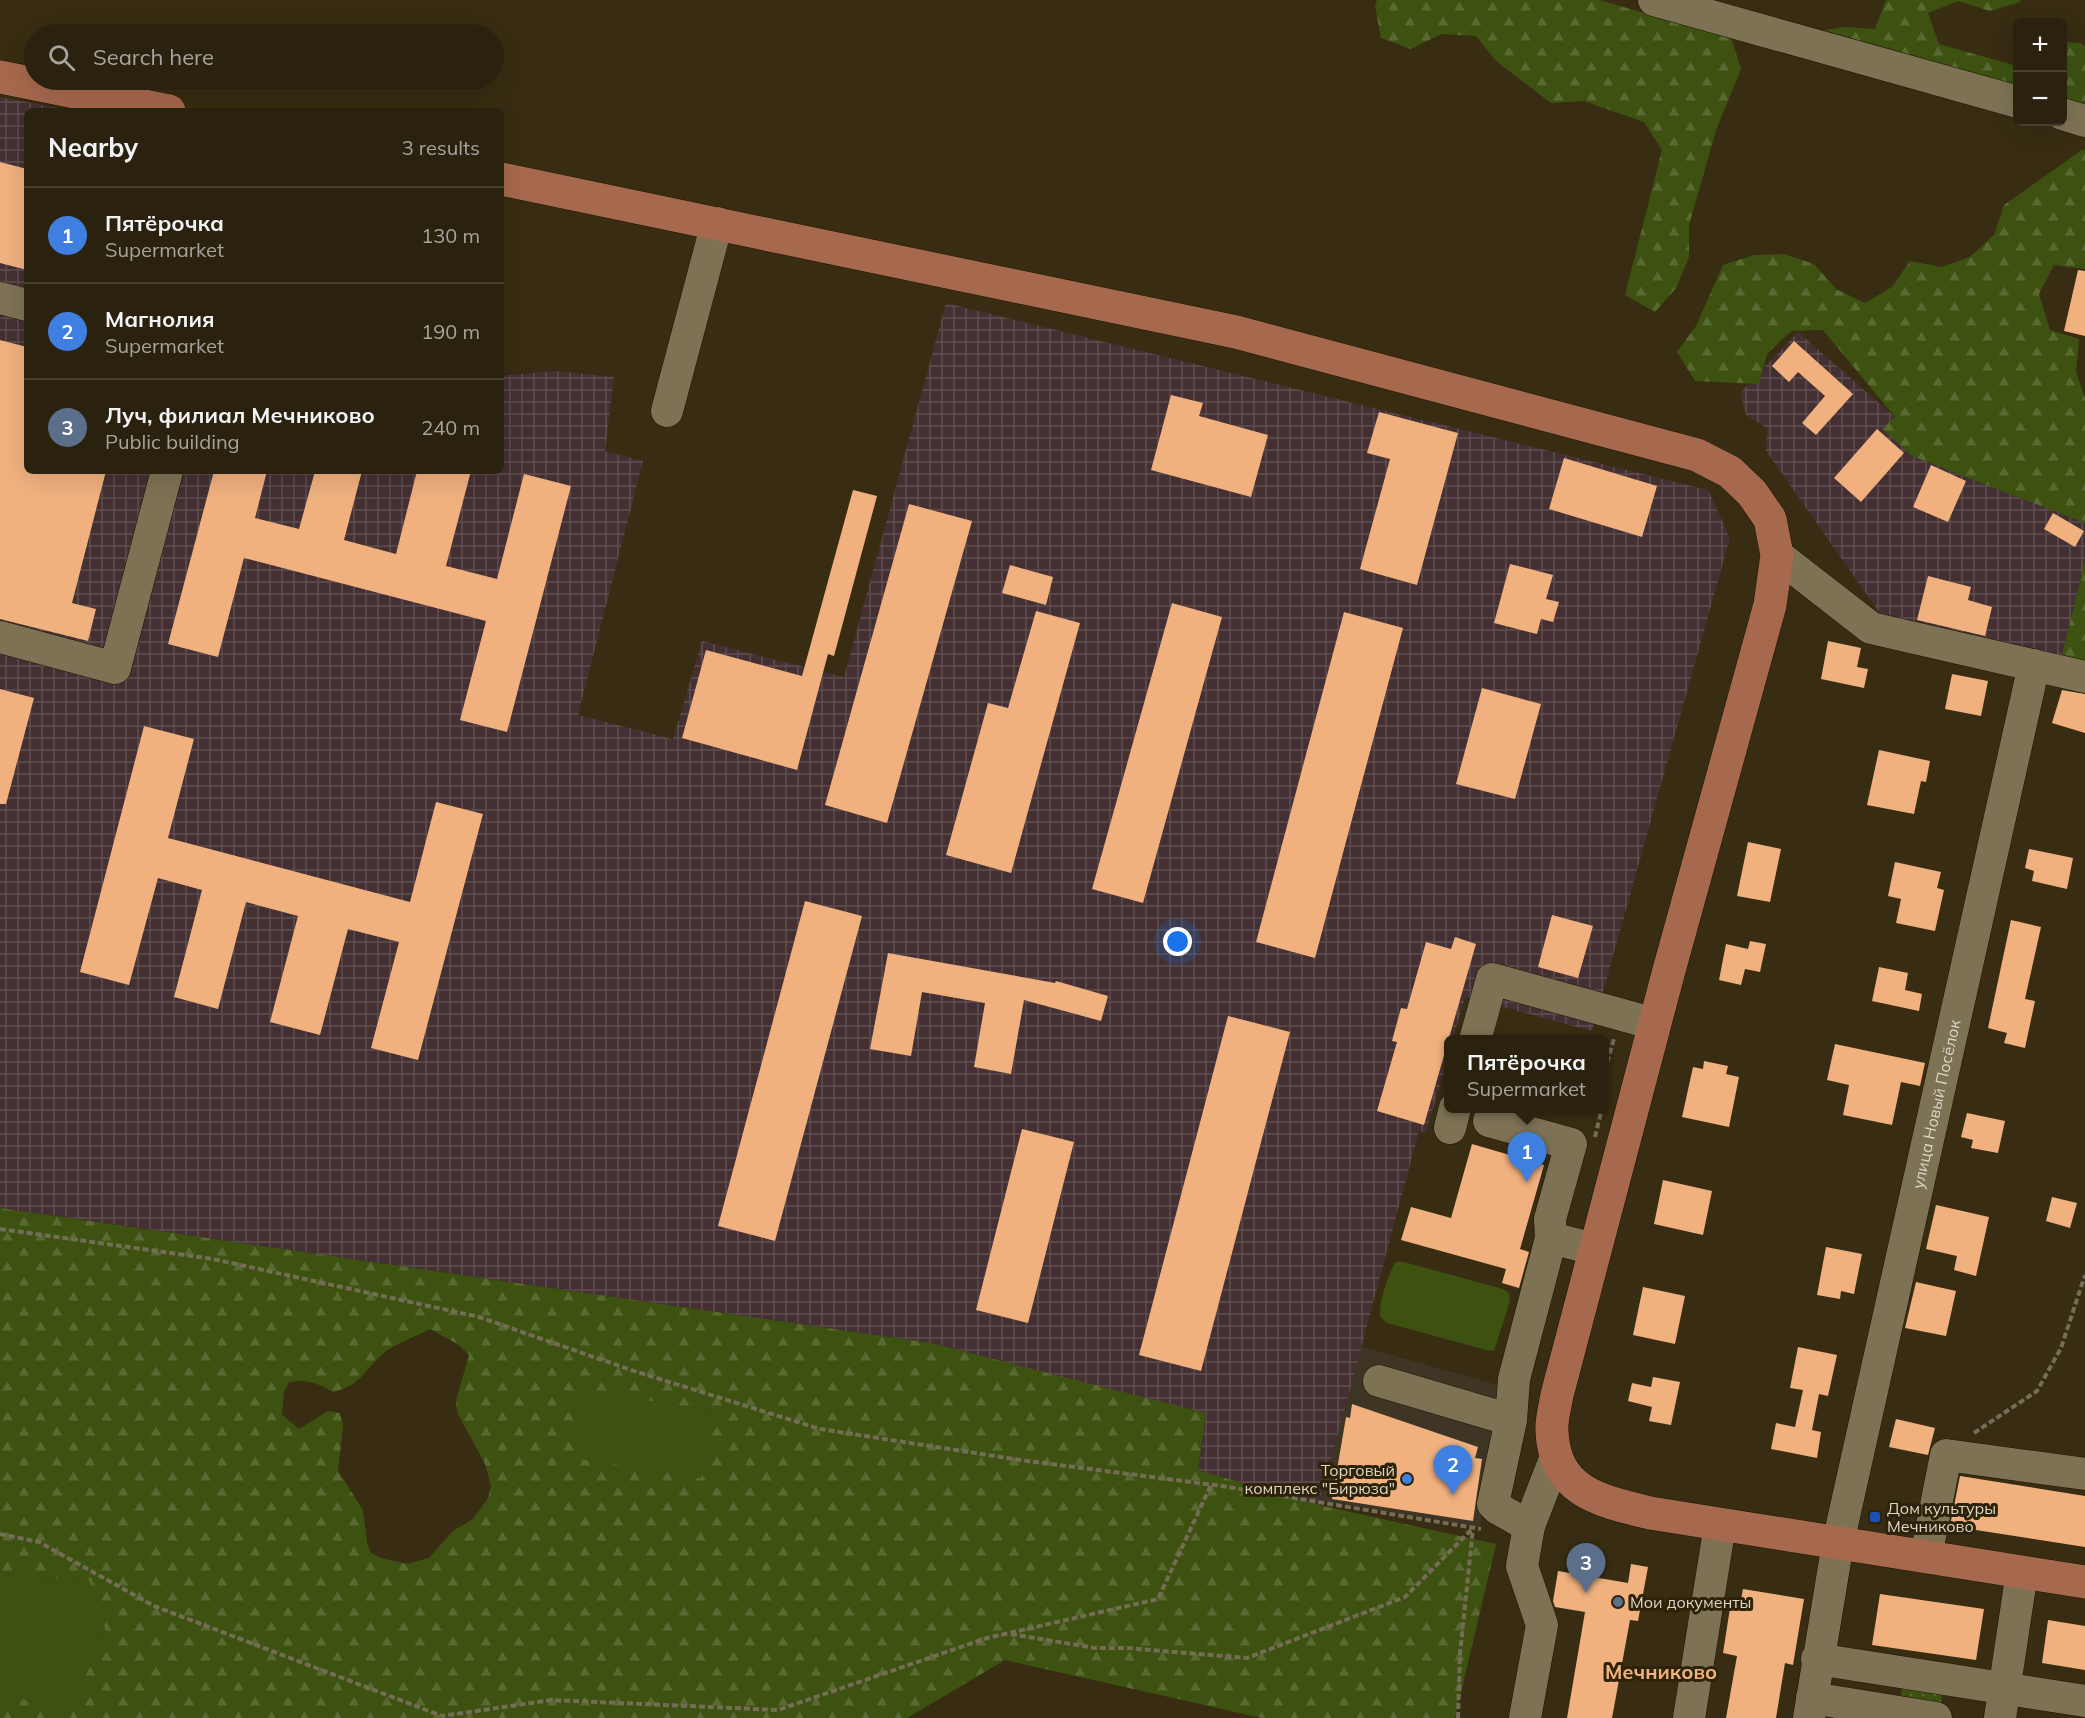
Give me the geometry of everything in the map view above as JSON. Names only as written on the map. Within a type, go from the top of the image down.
[{"type":"main road","points":[[0,77],[24,82]]},
{"type":"main road","points":[[65,90],[154,108]]},
{"type":"main road","points":[[504,180],[1236,332],[1697,455],[1730,472],[1752,493],[1770,519],[1777,555],[1770,605],[1594,1249],[1557,1395],[1551,1430],[1555,1459],[1564,1474],[1584,1492],[1611,1504],[1650,1514],[2085,1581]]},
{"type":"street","points":[[1654,0],[2013,101]]},
{"type":"street","points":[[2067,115],[2085,120]]},
{"type":"street","points":[[667,411],[717,223]]},
{"type":"street","points":[[0,298],[24,304]]},
{"type":"street","points":[[0,637],[115,668],[166,474]]},
{"type":"street","points":[[1777,555],[1871,628],[2085,677]]},
{"type":"street","name":"улица Новый Посёлок","points":[[1810,1708],[1838,1543],[2034,664]]},
{"type":"street","points":[[1476,1035],[1491,979],[1655,1024]]},
{"type":"street","points":[[1489,1121],[1571,1144],[1550,1219],[1551,1238],[1514,1379],[1511,1420],[1493,1499],[1493,1504],[1497,1508],[1519,1521]]},
{"type":"street","points":[[1551,1238],[1594,1249]]},
{"type":"street","points":[[1379,1381],[1511,1420]]},
{"type":"street","points":[[1926,1556],[1946,1455],[2085,1474]]},
{"type":"street","points":[[1525,1718],[1542,1625],[1522,1566],[1519,1521],[1555,1459]]},
{"type":"street","points":[[1689,1718],[1720,1525]]},
{"type":"street","points":[[2002,1703],[2022,1572]]},
{"type":"street","points":[[1817,1659],[2002,1703],[2085,1701]]},
{"type":"street","points":[[1810,1708],[1936,1718]]},
{"type":"path","points":[[1609,1056],[1620,1014]]},
{"type":"path","points":[[0,1229],[213,1259],[479,1317],[631,1370],[820,1429],[1020,1460],[1211,1485],[1473,1528],[1496,1531],[1519,1521]]},
{"type":"path","points":[[1946,1455],[1964,1439],[2037,1391],[2061,1348],[2085,1275]]},
{"type":"path","points":[[0,1534],[39,1542],[154,1606],[442,1716],[552,1700],[778,1710],[987,1638],[1158,1599],[1211,1485]]},
{"type":"path","points":[[1008,1633],[1095,1648],[1128,1648],[1247,1658],[1405,1597],[1473,1528]]},
{"type":"path","points":[[1458,1718],[1460,1654],[1473,1528]]},
{"type":"shaded area","points":[[0,97],[58,108],[24,108],[24,474],[504,474],[504,376],[555,371],[614,377],[605,451],[643,461],[578,715],[673,739],[702,641],[844,677],[946,303],[1708,490],[1730,538],[1592,1031],[1465,997],[1454,1035],[1444,1035],[1444,1070],[1426,1133],[1419,1131],[1319,1505],[1198,1470],[1206,1414],[931,1343],[0,1208]]},
{"type":"shaded area","points":[[1798,332],[1895,417],[1883,429],[1912,456],[2085,523],[2085,561],[2060,663],[1886,622],[1766,451],[1767,428],[1746,415],[1740,393]]},
{"type":"shaded area","points":[[1360,1346],[1505,1387],[1480,1527],[1321,1500]]},
{"type":"green space","points":[[1377,0],[1599,0],[1731,38],[1741,69],[1716,130],[1689,225],[1689,257],[1676,288],[1655,312],[1625,295],[1662,150],[1644,122],[1584,101],[1551,103],[1496,61],[1476,36],[1441,34],[1411,49],[1381,38],[1375,6]]},
{"type":"green space","points":[[1886,0],[2020,0],[2020,2],[1990,11],[1958,1],[1928,13],[1939,44],[2013,65],[2013,85],[1813,32],[1844,27],[1875,29]]},
{"type":"green space","points":[[2067,42],[2080,43],[2085,46],[2085,104],[2067,99]]},
{"type":"green space","points":[[2085,150],[2085,269],[2054,265],[2039,294],[2050,330],[2079,339],[2076,372],[2085,398],[2085,523],[1912,456],[1882,429],[1895,417],[1823,330],[1791,331],[1767,354],[1759,384],[1695,381],[1677,352],[1696,326],[1723,265],[1754,255],[1784,254],[1814,264],[1836,289],[1865,303],[1892,287],[1910,261],[1942,267],[1970,257],[1994,235],[2004,205]]},
{"type":"green space","points":[[2085,561],[2085,668],[2060,663]]},
{"type":"green space","points":[[0,1208],[931,1343],[1206,1413],[1198,1470],[1319,1505],[1496,1544],[1455,1718],[1262,1718],[1005,1660],[907,1718],[0,1718],[0,1694],[63,1708],[79,1692],[105,1629],[89,1580],[37,1578],[0,1571]],"holes":[[[430,1329],[459,1345],[469,1355],[456,1401],[457,1412],[485,1464],[491,1486],[488,1498],[473,1519],[453,1531],[429,1558],[407,1564],[381,1558],[371,1553],[367,1543],[363,1510],[338,1471],[343,1425],[340,1413],[328,1411],[299,1429],[282,1415],[284,1392],[289,1382],[296,1381],[312,1382],[333,1392],[343,1389],[358,1380],[388,1350]],[[583,1391],[711,1410],[701,1478],[573,1458]]]},
{"type":"green space","points":[[1396,1262],[1404,1262],[1503,1289],[1509,1293],[1510,1301],[1494,1351],[1384,1321],[1380,1313],[1382,1300]]},
{"type":"green space","points":[[583,1391],[711,1410],[701,1478],[572,1459]]},
{"type":"green space","points":[[0,1571],[37,1578],[90,1580],[105,1629],[79,1692],[63,1708],[0,1694]]},
{"type":"green space","points":[[1903,1681],[1943,1687],[1940,1709],[1900,1702]]},
{"type":"building","points":[[0,162],[24,168],[24,269],[0,263]]},
{"type":"building","points":[[2078,270],[2085,271],[2085,336],[2064,331]]},
{"type":"building","points":[[0,340],[24,346],[24,474],[105,474],[72,603],[96,609],[88,641],[0,619]]},
{"type":"building","points":[[1794,341],[1853,394],[1816,435],[1802,423],[1825,396],[1798,372],[1789,382],[1772,366]]},
{"type":"building","points":[[1171,395],[1203,403],[1199,416],[1268,435],[1251,497],[1151,470]]},
{"type":"building","points":[[1379,412],[1458,433],[1417,585],[1360,569],[1390,459],[1367,453]]},
{"type":"building","points":[[1877,429],[1904,453],[1861,502],[1834,478]]},
{"type":"building","points":[[1564,458],[1657,486],[1642,537],[1549,509]]},
{"type":"building","points":[[1931,465],[1966,481],[1948,522],[1913,507]]},
{"type":"building","points":[[213,474],[266,474],[255,518],[299,529],[314,474],[361,474],[344,540],[396,554],[416,474],[470,474],[446,566],[497,579],[524,474],[571,486],[507,732],[460,720],[486,621],[244,558],[218,657],[168,644]]},
{"type":"building","points":[[853,490],[877,496],[834,656],[828,654],[797,770],[682,738],[706,650],[802,676]]},
{"type":"building","points":[[909,504],[972,521],[887,823],[825,805]]},
{"type":"building","points":[[2053,513],[2084,531],[2075,547],[2044,529]]},
{"type":"building","points":[[1510,564],[1553,575],[1546,599],[1559,602],[1553,622],[1541,619],[1537,634],[1494,623]]},
{"type":"building","points":[[1010,565],[1053,577],[1046,605],[1002,593]]},
{"type":"building","points":[[1928,576],[1971,587],[1968,600],[1992,607],[1985,636],[1917,620]]},
{"type":"building","points":[[1172,603],[1222,617],[1143,903],[1092,889]]},
{"type":"building","points":[[1036,611],[1080,623],[1011,873],[946,855],[988,703],[1008,708]]},
{"type":"building","points":[[1344,612],[1403,628],[1315,958],[1256,942]]},
{"type":"building","points":[[1828,641],[1861,648],[1857,667],[1868,669],[1864,688],[1821,679]]},
{"type":"building","points":[[1952,674],[1988,681],[1981,716],[1945,709]]},
{"type":"building","points":[[1482,688],[1541,704],[1515,799],[1456,784]]},
{"type":"building","points":[[0,689],[34,698],[6,804],[0,804]]},
{"type":"building","points":[[2062,690],[2085,694],[2085,733],[2052,723]]},
{"type":"building","points":[[144,726],[194,739],[168,838],[410,902],[436,802],[483,814],[418,1060],[371,1048],[399,942],[348,929],[320,1035],[270,1022],[298,916],[246,902],[218,1009],[174,997],[202,890],[158,878],[129,985],[80,972]]},
{"type":"building","points":[[1879,750],[1930,761],[1926,782],[1921,781],[1914,814],[1867,805]]},
{"type":"building","points":[[1748,842],[1781,849],[1770,902],[1737,896]]},
{"type":"building","points":[[2029,849],[2073,858],[2067,889],[2032,881],[2034,871],[2025,868]]},
{"type":"building","points":[[1895,862],[1941,872],[1937,888],[1944,890],[1935,931],[1896,923],[1901,899],[1888,896]]},
{"type":"building","points":[[805,901],[862,916],[775,1241],[718,1226]]},
{"type":"building","points":[[1552,915],[1593,926],[1578,978],[1538,967]]},
{"type":"building","points":[[2011,920],[2041,927],[2025,999],[2035,1001],[2025,1048],[2004,1043],[2007,1033],[1988,1028]]},
{"type":"building","points":[[1455,937],[1476,944],[1450,1035],[1444,1035],[1444,1055],[1424,1125],[1377,1111],[1397,1042],[1392,1041],[1401,1008],[1407,1009],[1426,942],[1451,949]]},
{"type":"building","points":[[1750,941],[1766,944],[1760,972],[1745,969],[1741,985],[1719,980],[1726,944],[1748,949]]},
{"type":"building","points":[[888,953],[1055,983],[1056,981],[1108,996],[1101,1021],[1024,1000],[1011,1074],[974,1067],[985,1003],[922,992],[911,1056],[870,1049]]},
{"type":"building","points":[[1879,967],[1908,973],[1905,990],[1922,994],[1919,1011],[1872,1001]]},
{"type":"building","points":[[1228,1016],[1290,1032],[1201,1371],[1139,1355]]},
{"type":"building","points":[[1835,1044],[1925,1063],[1920,1086],[1901,1082],[1892,1125],[1843,1115],[1849,1085],[1827,1080]]},
{"type":"building","points":[[1704,1061],[1728,1066],[1726,1074],[1739,1077],[1729,1127],[1682,1117],[1693,1067],[1703,1069]]},
{"type":"building","points":[[1967,1113],[2005,1121],[1998,1153],[1971,1148],[1973,1140],[1961,1137]]},
{"type":"building","points":[[1022,1129],[1074,1142],[1028,1323],[976,1310]]},
{"type":"building","points":[[1472,1144],[1544,1165],[1520,1249],[1529,1252],[1519,1288],[1502,1283],[1506,1269],[1401,1240],[1411,1207],[1451,1218]]},
{"type":"building","points":[[1663,1180],[1712,1191],[1703,1235],[1654,1224]]},
{"type":"building","points":[[2052,1197],[2077,1203],[2070,1228],[2046,1221]]},
{"type":"building","points":[[1936,1205],[1989,1217],[1976,1276],[1954,1270],[1957,1256],[1926,1249]]},
{"type":"building","points":[[1826,1247],[1862,1254],[1854,1294],[1841,1291],[1840,1299],[1817,1295]]},
{"type":"building","points":[[1916,1282],[1956,1291],[1946,1336],[1905,1328]]},
{"type":"building","points":[[1643,1287],[1685,1296],[1675,1344],[1633,1335]]},
{"type":"building","points":[[1798,1347],[1837,1355],[1828,1396],[1819,1394],[1812,1430],[1821,1432],[1817,1458],[1771,1449],[1776,1423],[1795,1427],[1803,1390],[1790,1388]]},
{"type":"building","points":[[1653,1377],[1680,1382],[1671,1425],[1649,1421],[1652,1407],[1628,1401],[1632,1383],[1651,1387]]},
{"type":"building","name":"Торговый комплекс \"Бирюза\"","points":[[1352,1404],[1478,1447],[1475,1458],[1482,1459],[1473,1521],[1332,1499],[1346,1417],[1350,1418]]},
{"type":"building","points":[[1896,1419],[1935,1428],[1928,1455],[1889,1447]]},
{"type":"building","points":[[1960,1476],[2085,1496],[2085,1547],[1950,1526]]},
{"type":"building","points":[[1631,1564],[1648,1567],[1638,1621],[1630,1620],[1612,1718],[1567,1718],[1585,1612],[1555,1607],[1553,1601],[1558,1571],[1628,1583]]},
{"type":"building","points":[[1743,1589],[1804,1599],[1793,1665],[1785,1663],[1776,1718],[1726,1718],[1737,1656],[1723,1653],[1730,1608],[1739,1610]]},
{"type":"building","points":[[1880,1594],[1984,1609],[1976,1660],[1872,1645]]},
{"type":"building","points":[[2048,1620],[2085,1626],[2085,1670],[2042,1663]]},
{"type":"place","name":"Пятёрочка","points":[[1527,1182]]},
{"type":"place","name":"Торговый комплекс \"Бирюза\"","points":[[1407,1479]]},
{"type":"place","name":"Магнолия","points":[[1453,1495]]},
{"type":"place","name":"Дом культуры Мечниково","points":[[1875,1517]]},
{"type":"place","name":"Луч, филиал Мечниково","points":[[1586,1593]]},
{"type":"place","name":"Мои документы","points":[[1618,1602]]},
{"type":"district","name":"Мечниково","points":[[1661,1672]]}]
